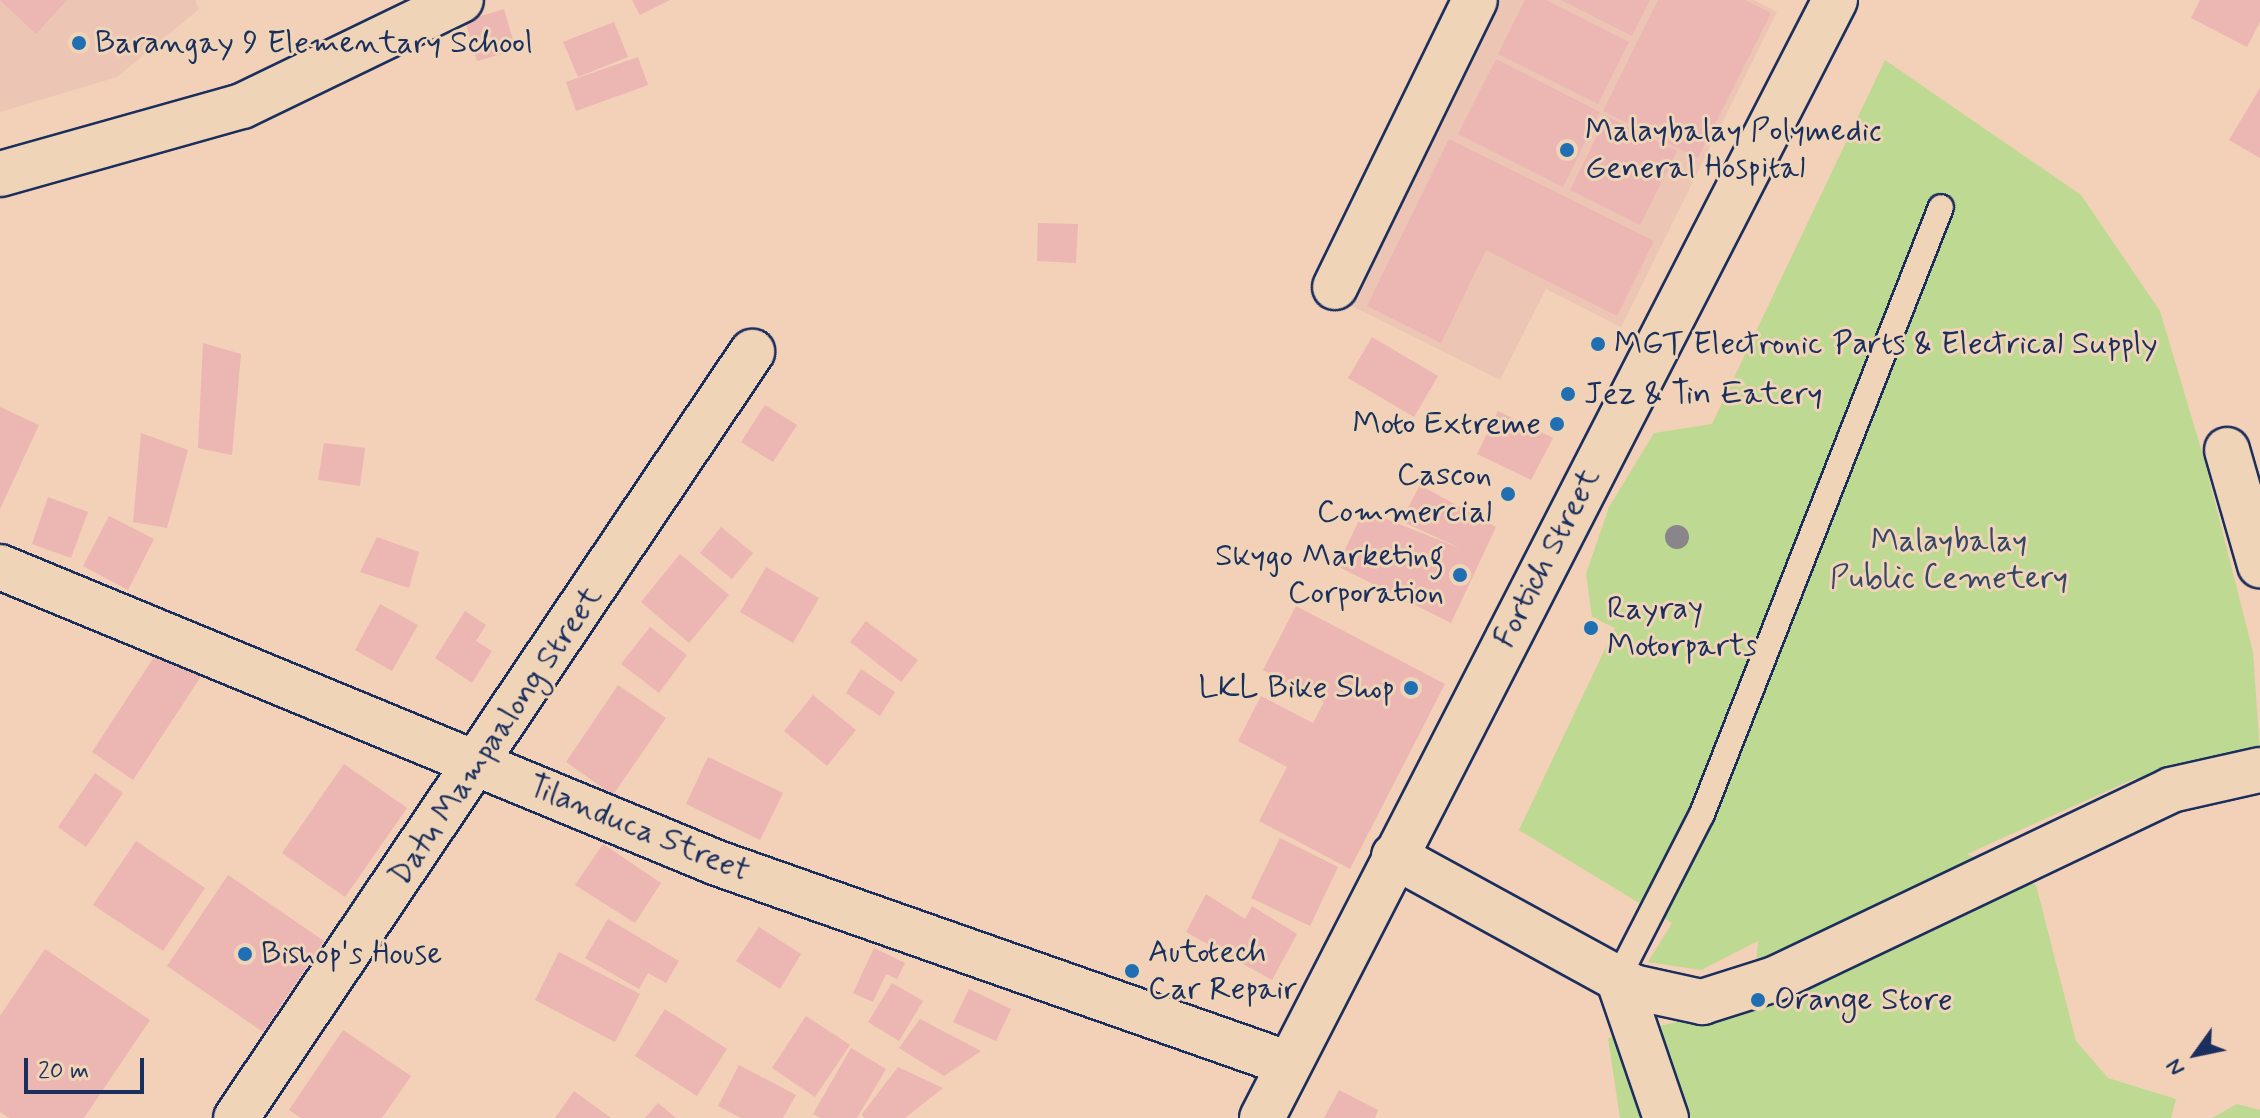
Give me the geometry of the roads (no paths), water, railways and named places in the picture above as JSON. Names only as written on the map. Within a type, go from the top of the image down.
[{"type":"main road","points":[[0,174],[242,106],[461,0]]},
{"type":"main road","points":[[1335,287],[1475,0]]},
{"type":"main road","name":"Fortich Street","points":[[1262,1118],[1835,0]]},
{"type":"main road","name":"Datu Mampaalong Street","points":[[236,1118],[478,764],[752,352]]},
{"type":"main road","points":[[2227,450],[2260,565]]},
{"type":"main road","name":"Tilanduca Street","points":[[0,567],[717,863],[1289,1064]]},
{"type":"main road","points":[[1394,856],[1633,987],[1702,1002],[1775,979],[2171,790],[2260,770]]},
{"type":"main road","points":[[1618,978],[1666,1118]]},
{"type":"lane","points":[[1618,978],[1702,814],[1941,207]]},
{"type":"place","name":"Barangay 9 Elementary School","points":[[79,43]]},
{"type":"place","name":"Malaybalay Polymedic General Hospital","points":[[1567,150]]},
{"type":"place","name":"MGT Electronic Parts & Electrical Supply","points":[[1598,344]]},
{"type":"place","name":"Jez & Tin Eatery","points":[[1568,394]]},
{"type":"place","name":"Moto Extreme","points":[[1557,424]]},
{"type":"place","name":"Cascon Commercial","points":[[1508,494]]},
{"type":"place","name":"Skygo Marketing Corporation","points":[[1460,575]]},
{"type":"place","name":"Rayray Motorparts","points":[[1591,628]]},
{"type":"place","name":"LKL Bike Shop","points":[[1411,688]]},
{"type":"place","name":"Bishop's House","points":[[245,954]]},
{"type":"place","name":"Autotech Car Repair","points":[[1132,971]]},
{"type":"place","name":"Orange Store","points":[[1758,1000]]},
{"type":"park label","name":"Malaybalay Public Cemetery","points":[[1949,560]]}]
